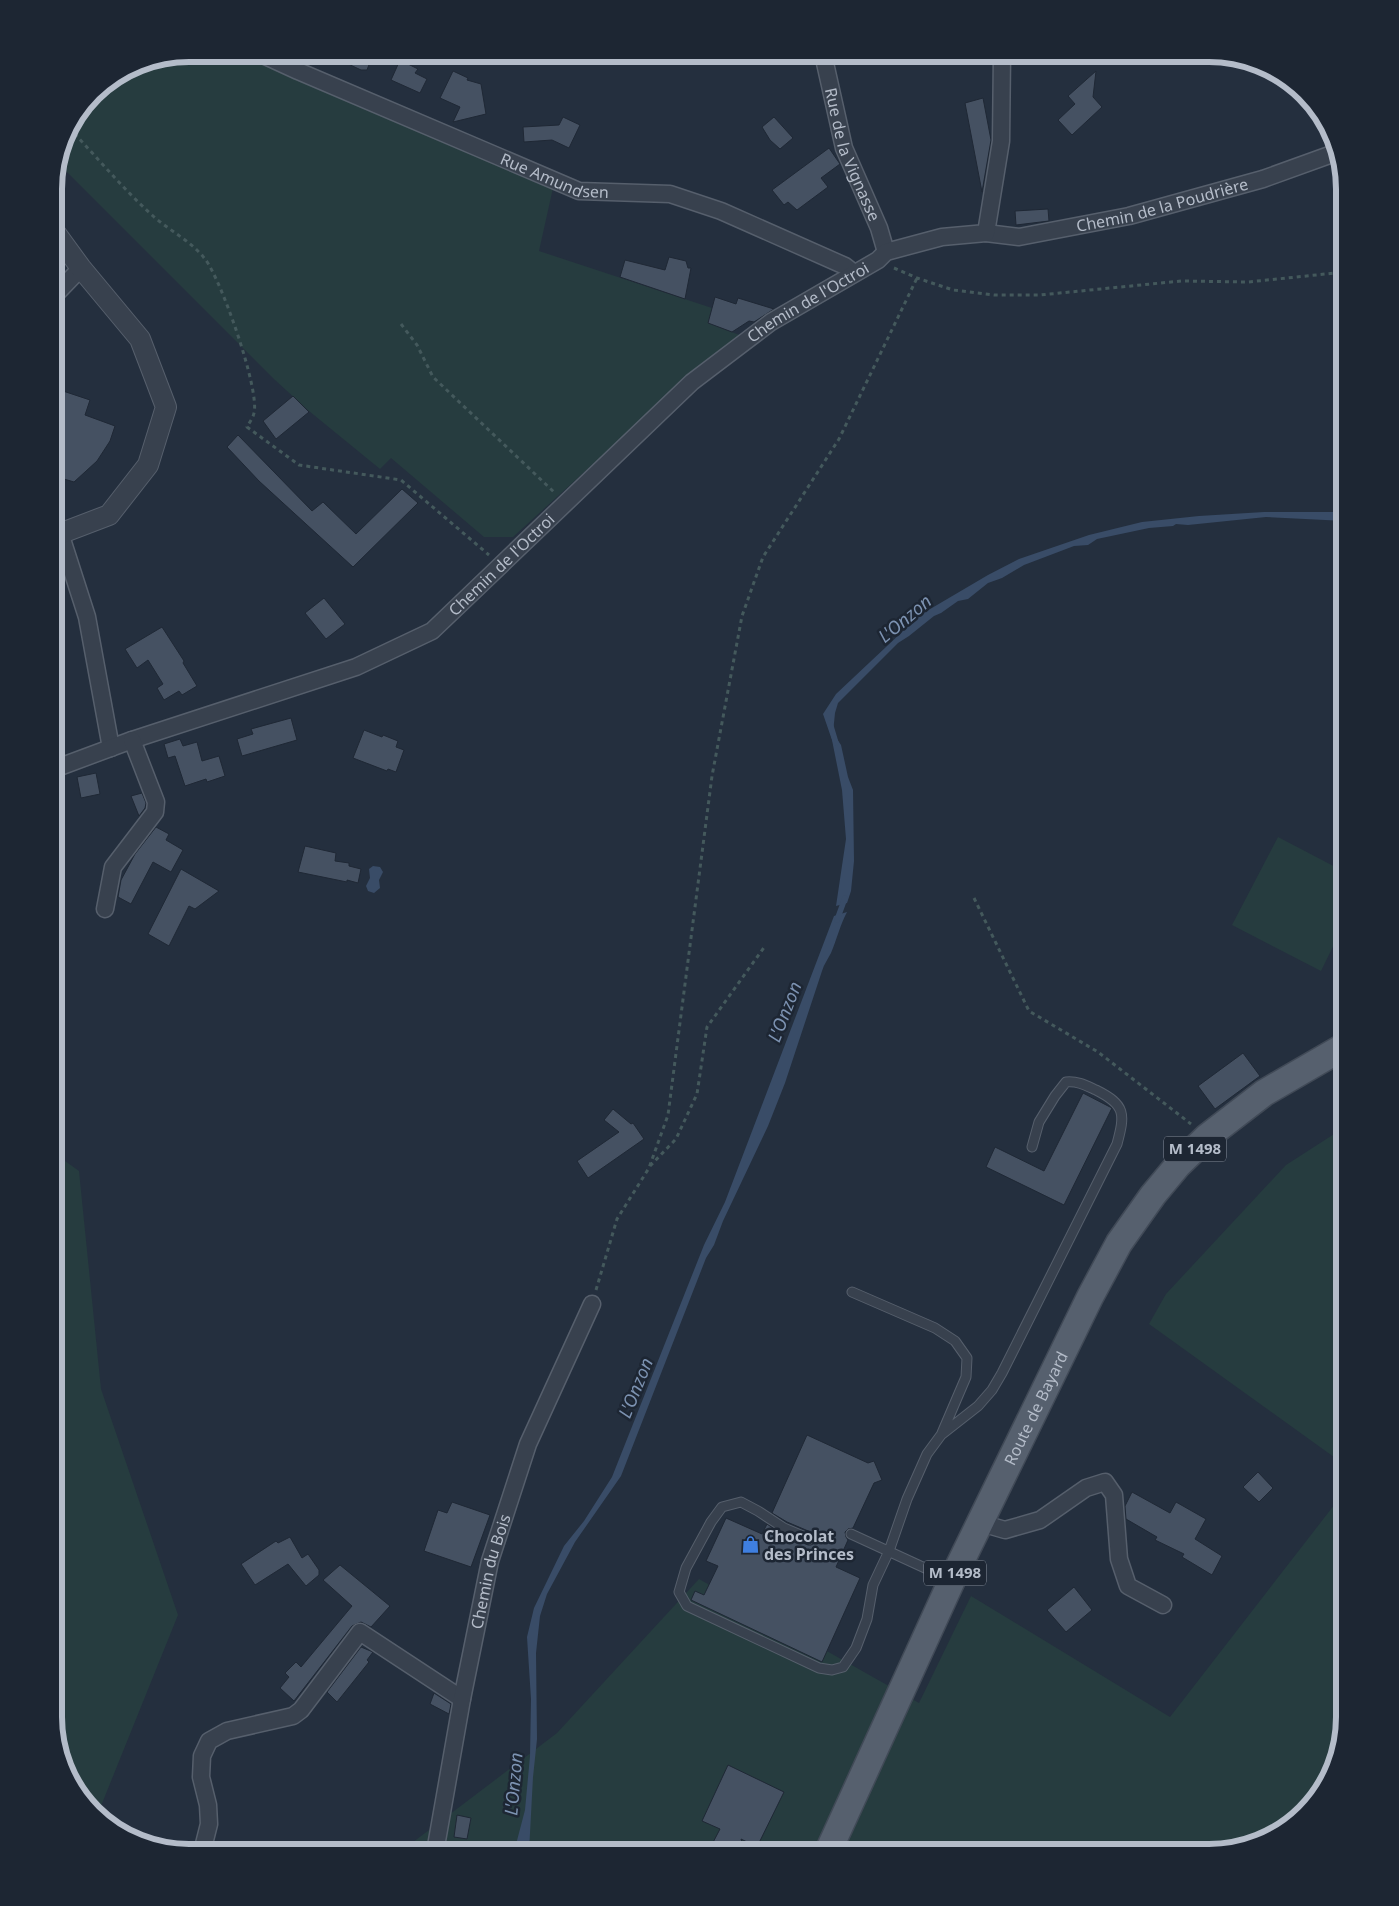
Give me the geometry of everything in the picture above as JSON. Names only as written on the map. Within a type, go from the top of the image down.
[{"type":"main road","name":"Route de Bayard","points":[[832,1844],[952,1580],[1090,1297],[1119,1243],[1178,1165],[1207,1137],[1264,1093],[1336,1051]]},
{"type":"street","name":"Rue Amundsen","points":[[281,63],[579,191],[670,194],[721,211],[816,252],[845,266],[854,273]]},
{"type":"street","name":"Rue de la Vignasse","points":[[825,63],[844,148],[879,228],[882,256]]},
{"type":"street","points":[[986,232],[1001,142],[1002,63]]},
{"type":"street","name":"Chemin de la Poudrière","points":[[882,256],[942,238],[986,232],[1019,237],[1129,216],[1263,179],[1331,154]]},
{"type":"street","points":[[63,243],[140,339],[166,407],[148,465],[110,515],[63,533]]},
{"type":"street","name":"Chemin de l'Octroi","points":[[63,766],[132,740],[364,663],[432,631],[692,382],[772,322],[882,256]]},
{"type":"street","points":[[63,287],[81,268]]},
{"type":"street","points":[[63,550],[88,617],[110,748]]},
{"type":"street","points":[[105,909],[113,867],[155,812],[156,802],[132,740]]},
{"type":"street","name":"Chemin du Bois","points":[[437,1843],[462,1699],[490,1561],[528,1444],[592,1304]]},
{"type":"street","points":[[981,1523],[1005,1530],[1040,1520],[1086,1488],[1105,1482],[1114,1495],[1118,1559],[1128,1586],[1163,1605]]},
{"type":"street","points":[[204,1843],[209,1824],[208,1805],[201,1777],[202,1756],[209,1741],[227,1731],[293,1716],[301,1710],[360,1632],[462,1699]]},
{"type":"lane","points":[[941,1435],[978,1406],[992,1390],[1002,1373],[1117,1144],[1122,1124],[1121,1112],[1116,1102],[1105,1095],[1076,1081],[1066,1082],[1039,1122],[1032,1147]]},
{"type":"lane","points":[[810,1539],[784,1528],[741,1502],[722,1507],[711,1522],[686,1568],[679,1592],[687,1606],[819,1668],[832,1670],[843,1667],[856,1648],[867,1619],[873,1585],[889,1551],[907,1499],[927,1454],[941,1435],[966,1377],[967,1358],[955,1341],[935,1328],[852,1292]]},
{"type":"lane","points":[[851,1534],[952,1580]]},
{"type":"path","points":[[76,135],[153,216],[188,242],[206,260],[219,285],[229,311],[254,393],[254,413],[247,427],[299,465],[401,480],[501,565]]},
{"type":"path","points":[[882,256],[917,278],[953,290],[994,295],[1040,295],[1181,281],[1248,282],[1336,273]]},
{"type":"path","points":[[649,1168],[668,1115],[712,776],[742,616],[763,557],[838,438],[917,278]]},
{"type":"path","points":[[401,324],[417,345],[433,377],[567,503]]},
{"type":"path","points":[[974,898],[1029,1011],[1098,1052],[1207,1137]]},
{"type":"path","points":[[592,1304],[616,1219],[649,1168],[676,1139],[697,1094],[707,1027],[765,946]]},
{"type":"green space","points":[[182,63],[265,63],[292,77],[553,188],[539,251],[712,308],[708,323],[742,336],[706,361],[513,537],[484,537],[391,458],[380,469],[309,411],[275,380],[65,170],[69,149],[89,112],[112,89],[141,72],[165,65]]},
{"type":"green space","points":[[1278,837],[1336,867],[1336,940],[1321,971],[1232,925]]},
{"type":"green space","points":[[1336,1133],[1336,1459],[1149,1324],[1166,1294],[1286,1165]]},
{"type":"green space","points":[[62,1159],[79,1171],[101,1389],[178,1615],[101,1807],[89,1794],[72,1765],[67,1749],[62,1716]]},
{"type":"green space","points":[[1336,1503],[1336,1716],[1332,1749],[1327,1765],[1310,1794],[1287,1817],[1258,1834],[1242,1839],[1209,1844],[412,1843],[557,1733],[699,1579],[919,1703],[971,1596],[1170,1717]]},
{"type":"water","points":[[1264,512],[1336,512],[1336,521],[1266,517],[1188,525],[1176,524],[1097,539],[1088,545],[1074,546],[1024,565],[1002,578],[988,583],[968,599],[958,601],[934,616],[898,643],[838,703],[835,713],[833,733],[841,745],[853,790],[854,861],[851,891],[847,903],[836,906],[846,839],[842,790],[832,740],[823,714],[836,694],[920,615],[1019,559],[1089,535],[1142,522]]},
{"type":"water","points":[[373,866],[380,867],[383,872],[379,880],[380,888],[374,893],[368,891],[366,886],[370,878],[369,869]]},
{"type":"water","points":[[847,912],[823,968],[785,1083],[768,1126],[723,1221],[714,1245],[706,1258],[621,1476],[575,1542],[547,1594],[540,1616],[536,1653],[537,1739],[529,1843],[516,1843],[525,1810],[530,1756],[531,1699],[527,1637],[534,1608],[564,1546],[584,1521],[612,1477],[704,1245],[725,1202],[834,916]]},
{"type":"building","points":[[346,63],[370,63],[367,70],[361,70]]},
{"type":"building","points":[[399,63],[406,63],[418,69],[415,73],[427,79],[420,93],[391,80]]},
{"type":"building","points":[[453,71],[468,78],[467,80],[481,84],[486,114],[453,122],[460,107],[440,98]]},
{"type":"building","points":[[1096,71],[1093,97],[1102,107],[1072,135],[1058,120],[1075,104],[1068,96]]},
{"type":"building","points":[[983,98],[991,140],[982,192],[965,103]]},
{"type":"building","points":[[563,117],[580,125],[569,148],[552,140],[524,142],[523,127],[559,125]]},
{"type":"building","points":[[774,117],[793,138],[780,149],[770,140],[762,127]]},
{"type":"building","points":[[829,148],[840,164],[821,178],[828,187],[797,210],[788,202],[784,205],[772,190]]},
{"type":"building","points":[[1048,209],[1049,221],[1016,225],[1015,211]]},
{"type":"building","points":[[669,257],[686,261],[688,268],[691,268],[685,299],[620,277],[625,260],[665,270]]},
{"type":"building","points":[[715,297],[736,304],[738,298],[774,309],[754,322],[749,321],[732,332],[708,323]]},
{"type":"building","points":[[63,391],[90,400],[85,415],[115,426],[110,441],[97,461],[74,482],[63,479]]},
{"type":"building","points":[[293,396],[309,412],[276,439],[263,421]]},
{"type":"building","points":[[238,435],[312,511],[323,502],[356,534],[402,489],[418,503],[353,567],[259,481],[227,447]]},
{"type":"building","points":[[324,598],[345,624],[326,639],[305,613]]},
{"type":"building","points":[[162,627],[184,661],[183,663],[197,686],[182,695],[179,691],[164,700],[157,688],[163,684],[148,660],[137,668],[125,649]]},
{"type":"building","points":[[291,718],[297,740],[242,756],[237,739],[253,734],[251,729]]},
{"type":"building","points":[[364,730],[398,741],[396,747],[404,750],[396,772],[388,769],[387,771],[353,758]]},
{"type":"building","points":[[180,739],[183,746],[197,742],[202,761],[219,756],[225,776],[207,782],[206,779],[185,786],[175,756],[168,758],[164,744]]},
{"type":"building","points":[[96,773],[100,794],[81,798],[77,777]]},
{"type":"building","points":[[142,793],[146,803],[139,816],[131,796]]},
{"type":"building","points":[[156,827],[169,834],[166,840],[183,850],[171,872],[153,862],[131,904],[118,897],[121,880],[135,854]]},
{"type":"building","points":[[305,846],[336,853],[335,861],[349,863],[349,866],[361,869],[358,883],[298,872]]},
{"type":"building","points":[[181,869],[219,891],[195,909],[189,906],[169,946],[148,934]]},
{"type":"building","points":[[1243,1053],[1260,1076],[1215,1109],[1198,1086]]},
{"type":"building","points":[[1083,1093],[1112,1108],[1064,1205],[986,1167],[995,1147],[1044,1171]]},
{"type":"building","points":[[613,1109],[631,1124],[633,1123],[644,1139],[588,1178],[577,1161],[619,1132],[604,1120]]},
{"type":"building","name":"Chocolat des Princes","points":[[807,1435],[868,1463],[874,1461],[882,1480],[874,1483],[853,1528],[845,1532],[848,1540],[836,1567],[860,1578],[822,1662],[691,1600],[695,1591],[704,1595],[718,1566],[706,1561],[726,1518],[762,1534],[767,1524],[781,1534],[808,1545],[816,1542],[813,1533],[787,1522],[772,1513]]},
{"type":"building","points":[[1258,1472],[1273,1488],[1259,1502],[1243,1487]]},
{"type":"building","points":[[1132,1492],[1170,1513],[1176,1502],[1206,1519],[1195,1539],[1222,1556],[1212,1575],[1182,1557],[1184,1554],[1155,1540],[1157,1537],[1126,1519],[1125,1506]]},
{"type":"building","points":[[452,1502],[490,1515],[471,1567],[424,1551],[438,1510],[447,1513]]},
{"type":"building","points":[[290,1537],[302,1558],[308,1554],[319,1570],[319,1575],[306,1586],[288,1564],[255,1585],[241,1564],[276,1541],[278,1543]]},
{"type":"building","points":[[340,1565],[390,1606],[371,1627],[361,1622],[352,1626],[294,1701],[280,1688],[289,1677],[285,1673],[296,1662],[301,1667],[352,1606],[323,1580]]},
{"type":"building","points":[[1074,1587],[1092,1610],[1066,1632],[1047,1610]]},
{"type":"building","points":[[361,1647],[373,1652],[367,1660],[369,1662],[337,1702],[327,1692]]},
{"type":"building","points":[[434,1693],[451,1704],[449,1714],[430,1704]]},
{"type":"building","points":[[728,1765],[784,1792],[759,1844],[750,1844],[741,1839],[742,1844],[712,1844],[720,1829],[702,1821]]},
{"type":"building","points":[[457,1815],[471,1818],[467,1839],[454,1837]]},
{"type":"waterway","name":"L'Onzon","points":[[830,723],[836,743]]},
{"type":"waterway","name":"L'Onzon","points":[[837,920],[845,898]]},
{"type":"place","name":"Chocolat des Princes","points":[[750,1545]]}]
